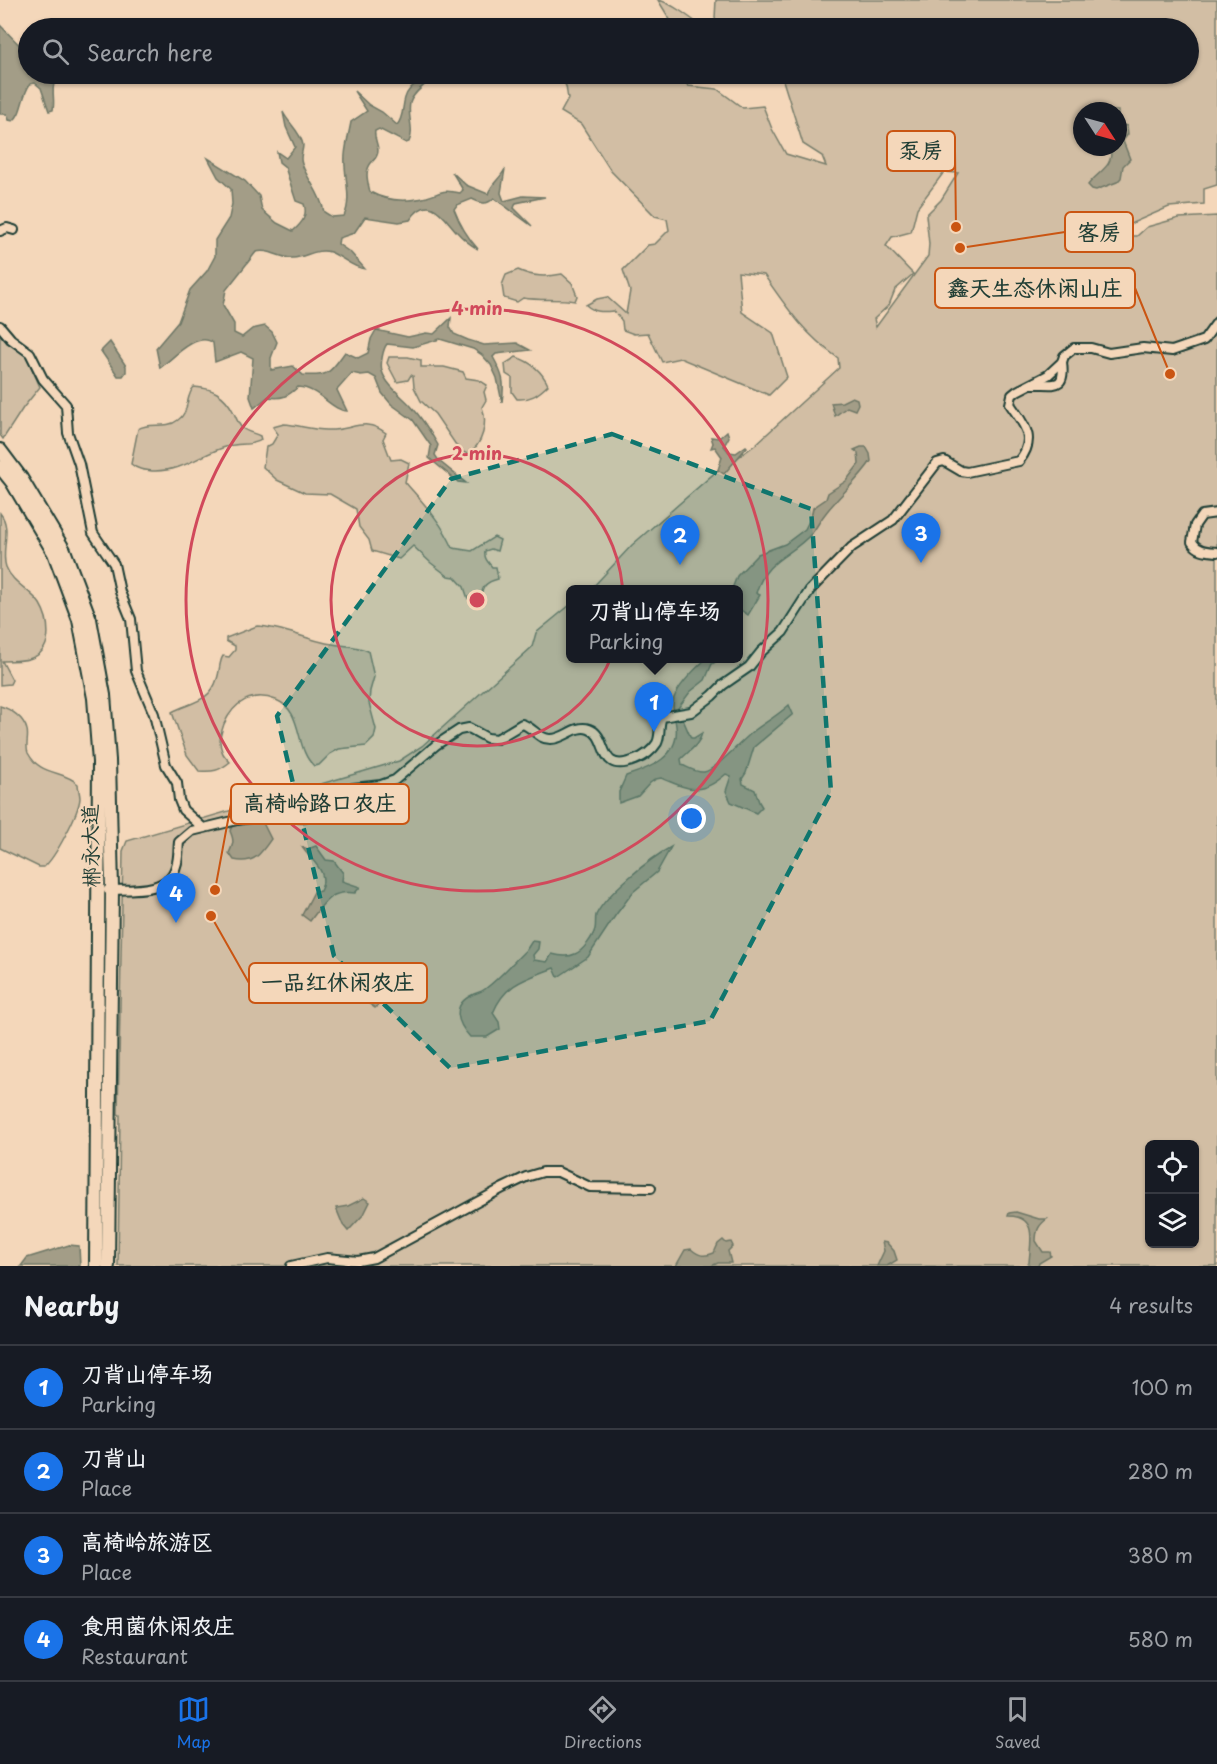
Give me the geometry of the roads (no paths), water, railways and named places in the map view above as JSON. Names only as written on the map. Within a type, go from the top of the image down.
[{"type":"highway","name":"郴永大道","points":[[0,450],[21,478],[64,550],[90,619],[105,706],[109,760],[112,890],[108,1266]]},
{"type":"highway","name":"郴永大道","points":[[0,467],[12,482],[54,553],[80,620],[94,698],[99,762],[96,1266]]},
{"type":"street","points":[[0,231],[7,228],[14,230]]},
{"type":"street","points":[[1029,384],[1053,385],[1058,383],[1063,376],[1064,356],[1074,348],[1091,348],[1109,353],[1143,348],[1172,351],[1204,339],[1216,323],[1217,315]]},
{"type":"street","points":[[0,326],[11,339],[30,353],[42,379],[66,405],[68,433],[79,464],[93,533],[114,564],[120,592],[131,619],[136,671],[153,714],[166,765],[177,783],[183,810],[202,827]]},
{"type":"street","points":[[99,890],[151,888],[167,879],[176,868],[178,847],[182,838],[192,831],[202,827],[270,815],[304,817],[317,814],[353,788],[381,785],[395,780],[436,745],[466,728],[492,739],[502,737],[522,724],[530,727],[543,738],[558,739],[578,728],[586,728],[594,732],[613,762],[622,763],[642,757],[654,747],[658,740],[662,717],[691,712],[700,707],[723,685],[749,667],[761,651],[783,632],[810,590],[852,547],[893,520],[937,463],[945,460],[961,471],[967,472],[1019,461],[1026,449],[1029,436],[1010,404],[1010,399],[1017,391],[1048,375],[1062,362]]},
{"type":"street","points":[[1217,513],[1202,515],[1194,525],[1192,542],[1201,550],[1217,552]]},
{"type":"street","points":[[291,1266],[327,1258],[358,1261],[374,1257],[503,1188],[543,1172],[558,1172],[590,1187],[651,1188]]},
{"type":"place","name":"泵房","points":[[956,227]]},
{"type":"place","name":"客房","points":[[960,248]]},
{"type":"place","name":"鑫天生态休闲山庄","points":[[1170,374]]},
{"type":"place","name":"高椅岭旅游区","points":[[921,563]]},
{"type":"place","name":"刀背山","points":[[680,565]]},
{"type":"place","name":"刀背山停车场","points":[[654,732]]},
{"type":"place","name":"高椅岭路口农庄","points":[[215,890]]},
{"type":"place","name":"一品红休闲农庄","points":[[211,916]]},
{"type":"place","name":"食用菌休闲农庄","points":[[176,923]]}]
